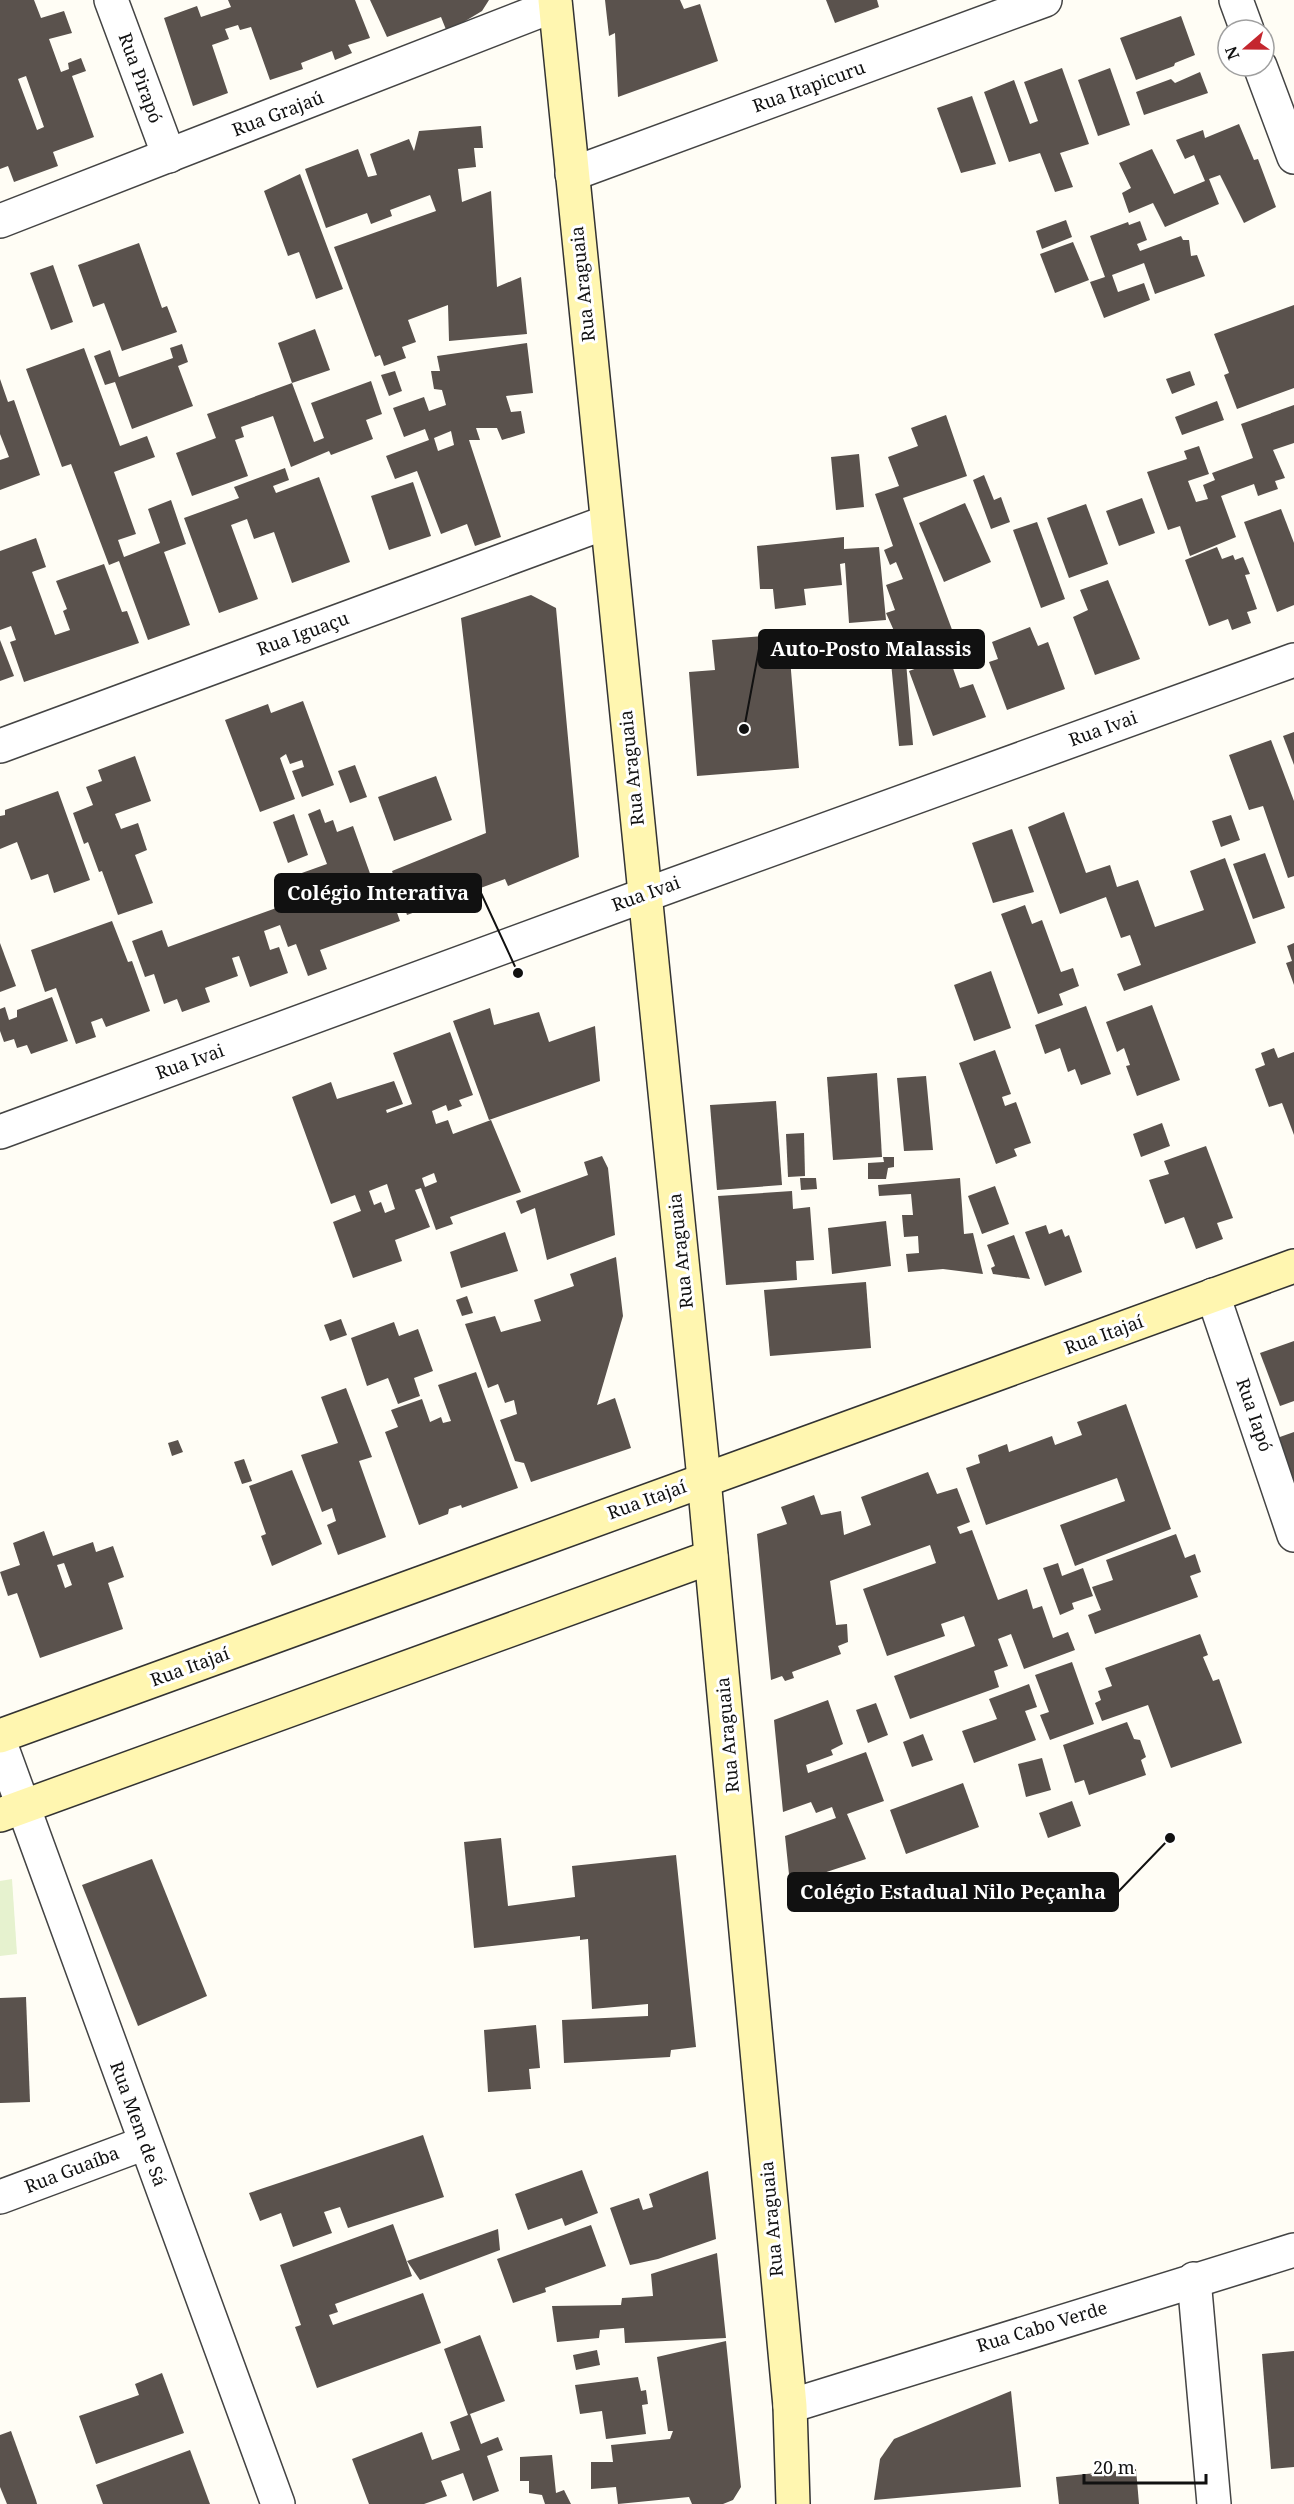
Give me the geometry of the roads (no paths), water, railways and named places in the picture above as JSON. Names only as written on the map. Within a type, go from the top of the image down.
[{"type":"street","name":"Rua Pirapó","points":[[111,0],[169,156]]},
{"type":"street","name":"Rua Itapicuru","points":[[572,174],[1045,0]]},
{"type":"street","points":[[1236,0],[1243,18]]},
{"type":"street","name":"Rua Grajaú","points":[[0,221],[555,3]]},
{"type":"street","name":"Rua Araguaia","points":[[555,3],[704,1479],[790,2406],[793,2504]]},
{"type":"street","points":[[1264,78],[1294,157]]},
{"type":"street","name":"Rua Iguaçu","points":[[0,746],[607,522]]},
{"type":"street","name":"Rua Ivai","points":[[0,1132],[1294,660]]},
{"type":"street","name":"Rua Itajaí","points":[[0,1736],[1294,1266]]},
{"type":"street","name":"Rua Iapó","points":[[1213,1295],[1294,1535]]},
{"type":"street","points":[[12,1810],[711,1557]]},
{"type":"street","name":"Rua Mem de Sá","points":[[0,1743],[12,1810],[145,2143],[278,2504]]},
{"type":"street","name":"Rua Guaíba","points":[[0,2198],[145,2143]]},
{"type":"street","name":"Rua Cabo Verde","points":[[790,2406],[1194,2279],[1294,2250]]},
{"type":"street","points":[[1194,2279],[1214,2504]]},
{"type":"place","name":"Auto-Posto Malassis","points":[[744,729]]},
{"type":"place","name":"Colégio Interativa","points":[[518,973]]},
{"type":"place","name":"Colégio Estadual Nilo Peçanha","points":[[1170,1838]]}]
